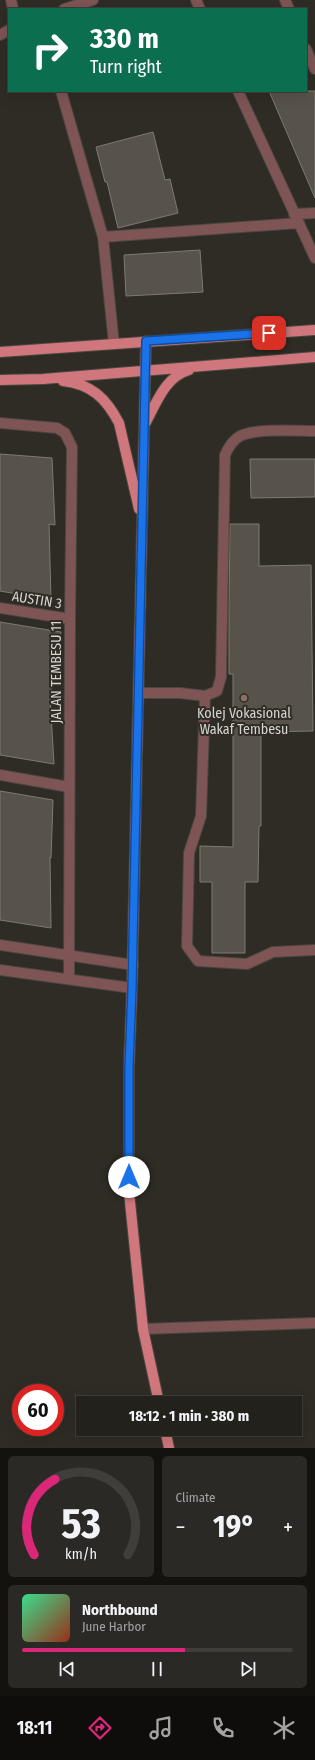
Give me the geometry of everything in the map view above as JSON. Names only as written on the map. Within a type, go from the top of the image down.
[{"type":"main road","points":[[0,352],[315,330]]},
{"type":"main road","points":[[146,341],[139,693],[129,1067],[129,1192],[143,1329],[157,1396]]},
{"type":"main road","points":[[0,380],[43,379],[315,357]]},
{"type":"main road","points":[[145,424],[166,385],[179,373],[204,366]]},
{"type":"main road","points":[[43,379],[76,383],[94,390],[112,410],[119,423],[142,524]]},
{"type":"main road","points":[[166,1436],[169,1448]]},
{"type":"street","points":[[67,8],[93,0]]},
{"type":"street","points":[[307,50],[315,69]]},
{"type":"street","points":[[61,92],[103,237],[114,344]]},
{"type":"street","points":[[238,92],[315,258]]},
{"type":"street","points":[[294,214],[315,213]]},
{"type":"street","points":[[103,237],[299,223]]},
{"type":"street","name":"JALAN TEMBESU 11","points":[[0,423],[58,428],[65,434],[72,447],[69,980]]},
{"type":"street","points":[[139,693],[180,692],[206,696],[217,691],[221,677],[225,455],[229,447],[240,436],[255,432],[315,431]]},
{"type":"street","name":"AUSTIN 3","points":[[0,608],[70,619]]},
{"type":"street","points":[[206,696],[201,816],[189,853],[187,946],[198,961],[247,964],[273,952],[315,950]]},
{"type":"street","points":[[0,775],[69,787]]},
{"type":"street","points":[[0,945],[132,965]]},
{"type":"street","points":[[0,970],[132,988]]},
{"type":"street","points":[[143,1329],[315,1323]]},
{"type":"building","points":[[315,91],[315,198],[269,92]]},
{"type":"building","points":[[153,132],[165,180],[170,179],[178,213],[118,228],[107,182],[105,182],[96,147]]},
{"type":"building","points":[[200,250],[203,292],[126,296],[124,255]]},
{"type":"building","points":[[0,454],[52,458],[55,525],[49,524],[51,600],[0,591]]},
{"type":"building","points":[[250,459],[315,459],[315,497],[251,498]]},
{"type":"building","points":[[230,524],[259,524],[259,566],[311,565],[313,731],[261,732],[261,826],[259,826],[258,882],[245,882],[245,953],[212,953],[212,882],[200,882],[200,846],[233,847],[233,674],[229,674]]},
{"type":"building","points":[[0,622],[61,632],[50,696],[54,764],[0,755]]},
{"type":"building","points":[[0,791],[53,800],[51,858],[50,857],[51,928],[0,920]]},
{"type":"place","name":"Kolej Vokasional Wakaf Tembesu","points":[[244,698]]},
{"type":"route","points":[[129,1177],[129,1067],[146,341],[269,333]]}]
